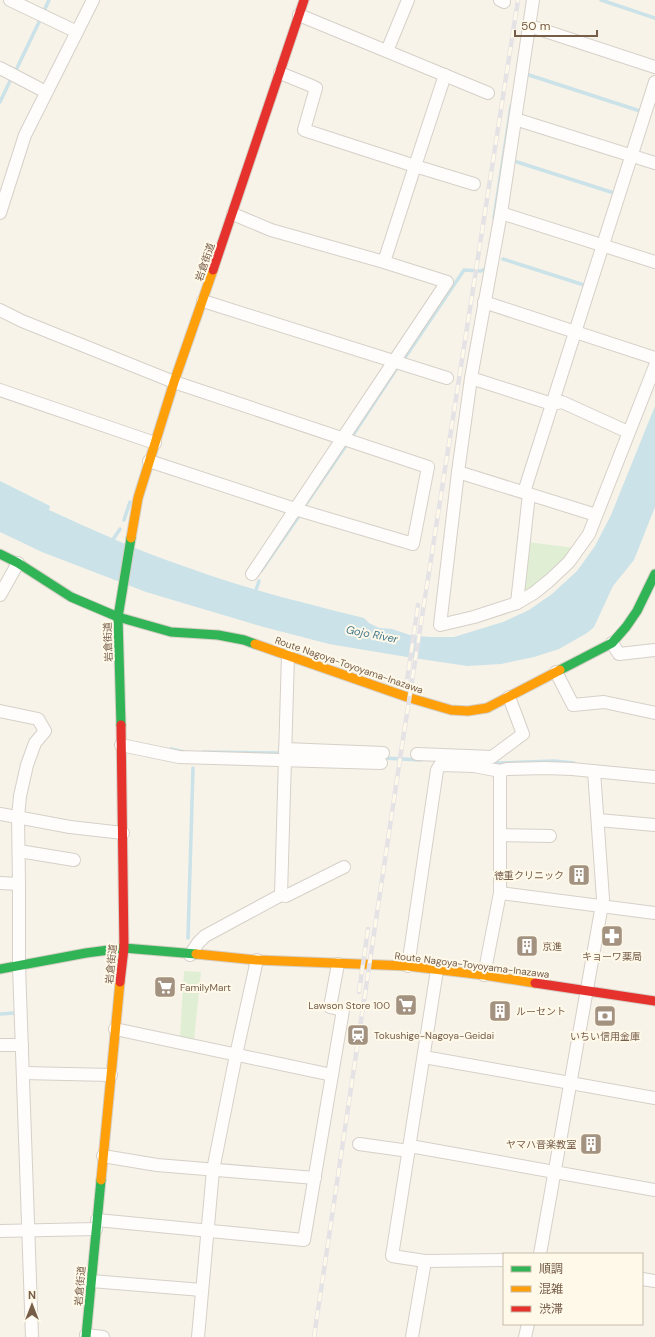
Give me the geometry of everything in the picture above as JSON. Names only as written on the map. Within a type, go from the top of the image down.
[{"type":"main road","name":"岩倉街道","points":[[86,1336],[124,948],[118,617],[121,592],[138,498],[149,462],[174,382],[233,214],[304,0]]},
{"type":"main road","name":"Route Nagoya-Toyoyama-Inazawa","points":[[0,554],[18,563],[71,597],[118,617],[171,632],[218,635],[244,640],[410,698],[451,710],[468,711],[487,708],[612,643],[624,631],[639,611],[655,574]]},
{"type":"main road","name":"Route Nagoya-Toyoyama-Inazawa","points":[[0,969],[86,953],[124,948],[257,960],[408,966],[484,975],[655,1001]]},
{"type":"street","points":[[10,0],[77,32]]},
{"type":"street","points":[[0,213],[5,175],[93,0]]},
{"type":"street","points":[[388,51],[408,0]]},
{"type":"street","points":[[533,0],[501,212],[471,378],[440,624],[474,617],[517,603],[534,593],[569,562],[589,534],[655,366]]},
{"type":"street","points":[[299,15],[488,93]]},
{"type":"street","points":[[530,26],[655,66]]},
{"type":"street","points":[[0,68],[46,92]]},
{"type":"street","points":[[280,73],[316,88],[304,130],[474,184]]},
{"type":"street","points":[[384,262],[445,75]]},
{"type":"street","points":[[517,603],[527,493],[552,404],[655,82]]},
{"type":"street","points":[[515,119],[655,163]]},
{"type":"street","points":[[501,212],[655,262]]},
{"type":"street","points":[[233,214],[271,230],[384,262],[447,282],[252,574]]},
{"type":"street","points":[[203,301],[447,378]]},
{"type":"street","points":[[484,302],[655,358]]},
{"type":"street","points":[[0,310],[28,324],[174,382],[428,467],[414,544],[295,509],[149,462]]},
{"type":"street","points":[[471,378],[552,404],[562,402],[628,432]]},
{"type":"street","points":[[0,390],[155,443]]},
{"type":"street","points":[[458,472],[596,515]]},
{"type":"street","points":[[0,595],[18,563]]},
{"type":"street","points":[[612,643],[619,654],[655,650]]},
{"type":"street","points":[[281,895],[288,655]]},
{"type":"street","points":[[556,672],[573,705],[604,702],[655,713]]},
{"type":"street","points":[[417,754],[492,757],[523,734],[509,697]]},
{"type":"street","points":[[0,711],[38,719],[46,731],[35,743],[27,765],[20,796],[18,817],[22,1045],[32,1337]]},
{"type":"street","points":[[121,745],[179,757],[285,755],[382,758]]},
{"type":"street","points":[[408,966],[437,770],[440,766],[474,766],[500,771],[507,769],[545,768],[655,777]]},
{"type":"street","points":[[484,975],[500,893],[500,771]]},
{"type":"street","points":[[540,1253],[603,899],[594,772]]},
{"type":"street","points":[[0,814],[70,827],[123,833]]},
{"type":"street","points":[[598,820],[655,825]]},
{"type":"street","points":[[500,834],[550,836]]},
{"type":"street","points":[[19,851],[74,860]]},
{"type":"street","points":[[190,955],[198,943],[206,936],[281,895],[286,896],[344,867]]},
{"type":"street","points":[[0,883],[19,884]]},
{"type":"street","points":[[500,893],[655,913]]},
{"type":"street","points":[[198,1337],[213,1170],[236,1054],[257,960]]},
{"type":"street","points":[[0,1232],[97,1225],[207,1231],[304,1240],[343,1010],[330,1007],[338,964]]},
{"type":"street","points":[[437,970],[392,1256],[424,1261],[503,1260]]},
{"type":"street","points":[[115,1029],[332,1075]]},
{"type":"street","points":[[0,1045],[22,1045]]},
{"type":"street","points":[[424,1058],[655,1098]]},
{"type":"street","points":[[23,1073],[111,1075]]},
{"type":"street","points":[[359,1144],[410,1148],[655,1190]]},
{"type":"street","points":[[103,1156],[157,1165],[315,1178]]},
{"type":"street","points":[[412,1337],[424,1261]]},
{"type":"street","points":[[643,1279],[655,1281]]},
{"type":"street","points":[[91,1281],[202,1290]]},
{"type":"street","points":[[525,1337],[528,1325]]},
{"type":"street","points":[[86,1336],[104,1337]]},
{"type":"green space","points":[[528,542],[575,548],[566,560],[522,596]]},
{"type":"green space","points":[[184,971],[201,972],[194,1040],[180,1037]]},
{"type":"water","name":"Gojo River","points":[[655,406],[655,507],[634,560],[613,586],[594,627],[587,633],[559,649],[534,657],[501,664],[467,666],[407,657],[329,644],[260,626],[146,592],[42,552],[0,532],[0,481],[50,506],[49,510],[84,526],[153,555],[210,576],[364,618],[369,623],[379,628],[392,629],[410,635],[454,637],[503,622],[529,610],[552,594],[577,571],[595,546],[611,515]]},
{"type":"waterway","points":[[44,11],[49,0]]},
{"type":"waterway","points":[[601,0],[655,18]]},
{"type":"waterway","points":[[16,70],[40,20]]},
{"type":"waterway","points":[[529,75],[640,111]]},
{"type":"waterway","points":[[0,102],[10,81]]},
{"type":"waterway","points":[[494,218],[511,106]]},
{"type":"waterway","points":[[517,162],[614,193]]},
{"type":"waterway","points":[[503,259],[584,285]]},
{"type":"waterway","points":[[404,359],[464,270],[481,271],[487,268]]},
{"type":"waterway","points":[[353,435],[397,368]]},
{"type":"waterway","points":[[306,504],[347,444]]},
{"type":"waterway","points":[[124,520],[130,502]]},
{"type":"waterway","points":[[261,571],[299,516]]},
{"type":"waterway","points":[[112,541],[120,529]]},
{"type":"waterway","points":[[255,593],[259,581]]},
{"type":"waterway","points":[[171,749],[184,752]]},
{"type":"waterway","points":[[203,752],[279,753]]},
{"type":"waterway","points":[[383,758],[421,760]]},
{"type":"waterway","points":[[491,762],[554,761],[574,763]]},
{"type":"waterway","points":[[188,938],[193,768]]},
{"type":"waterway","points":[[0,1014],[14,1013]]},
{"type":"railway","points":[[314,1337],[401,752],[518,0]]},
{"type":"railway","points":[[406,688],[418,605]]},
{"type":"railway","points":[[359,992],[368,929]]},
{"type":"traffic: fast","points":[[121,725],[118,617],[131,538]]},
{"type":"traffic: fast","points":[[0,554],[18,563],[71,597],[118,617],[171,632],[218,635],[244,640],[255,644]]},
{"type":"traffic: fast","points":[[560,670],[612,643],[637,611],[655,574]]},
{"type":"traffic: fast","points":[[0,969],[86,953],[124,948],[196,954]]},
{"type":"traffic: fast","points":[[86,1337],[101,1180]]},
{"type":"traffic: slow","points":[[131,538],[138,498],[174,382],[213,270]]},
{"type":"traffic: slow","points":[[255,644],[410,698],[451,710],[468,711],[487,708],[560,670]]},
{"type":"traffic: slow","points":[[196,954],[257,960],[408,966],[535,983]]},
{"type":"traffic: slow","points":[[101,1180],[120,982]]},
{"type":"traffic: jam","points":[[213,270],[304,0]]},
{"type":"traffic: jam","points":[[120,982],[124,948],[121,725]]},
{"type":"traffic: jam","points":[[535,983],[655,1001]]},
{"type":"place","name":"徳重クリニック","points":[[579,875]]},
{"type":"place","name":"キョーワ薬局","points":[[612,936]]},
{"type":"place","name":"京進","points":[[527,946]]},
{"type":"place","name":"FamilyMart","points":[[165,987]]},
{"type":"place","name":"Lawson Store 100","points":[[406,1005]]},
{"type":"place","name":"ルーセント","points":[[500,1011]]},
{"type":"place","name":"いちい信用金庫","points":[[605,1016]]},
{"type":"place","name":"Tokushige-Nagoya-Geidai","points":[[358,1035]]},
{"type":"place","name":"ヤマハ音楽教室","points":[[591,1144]]}]
